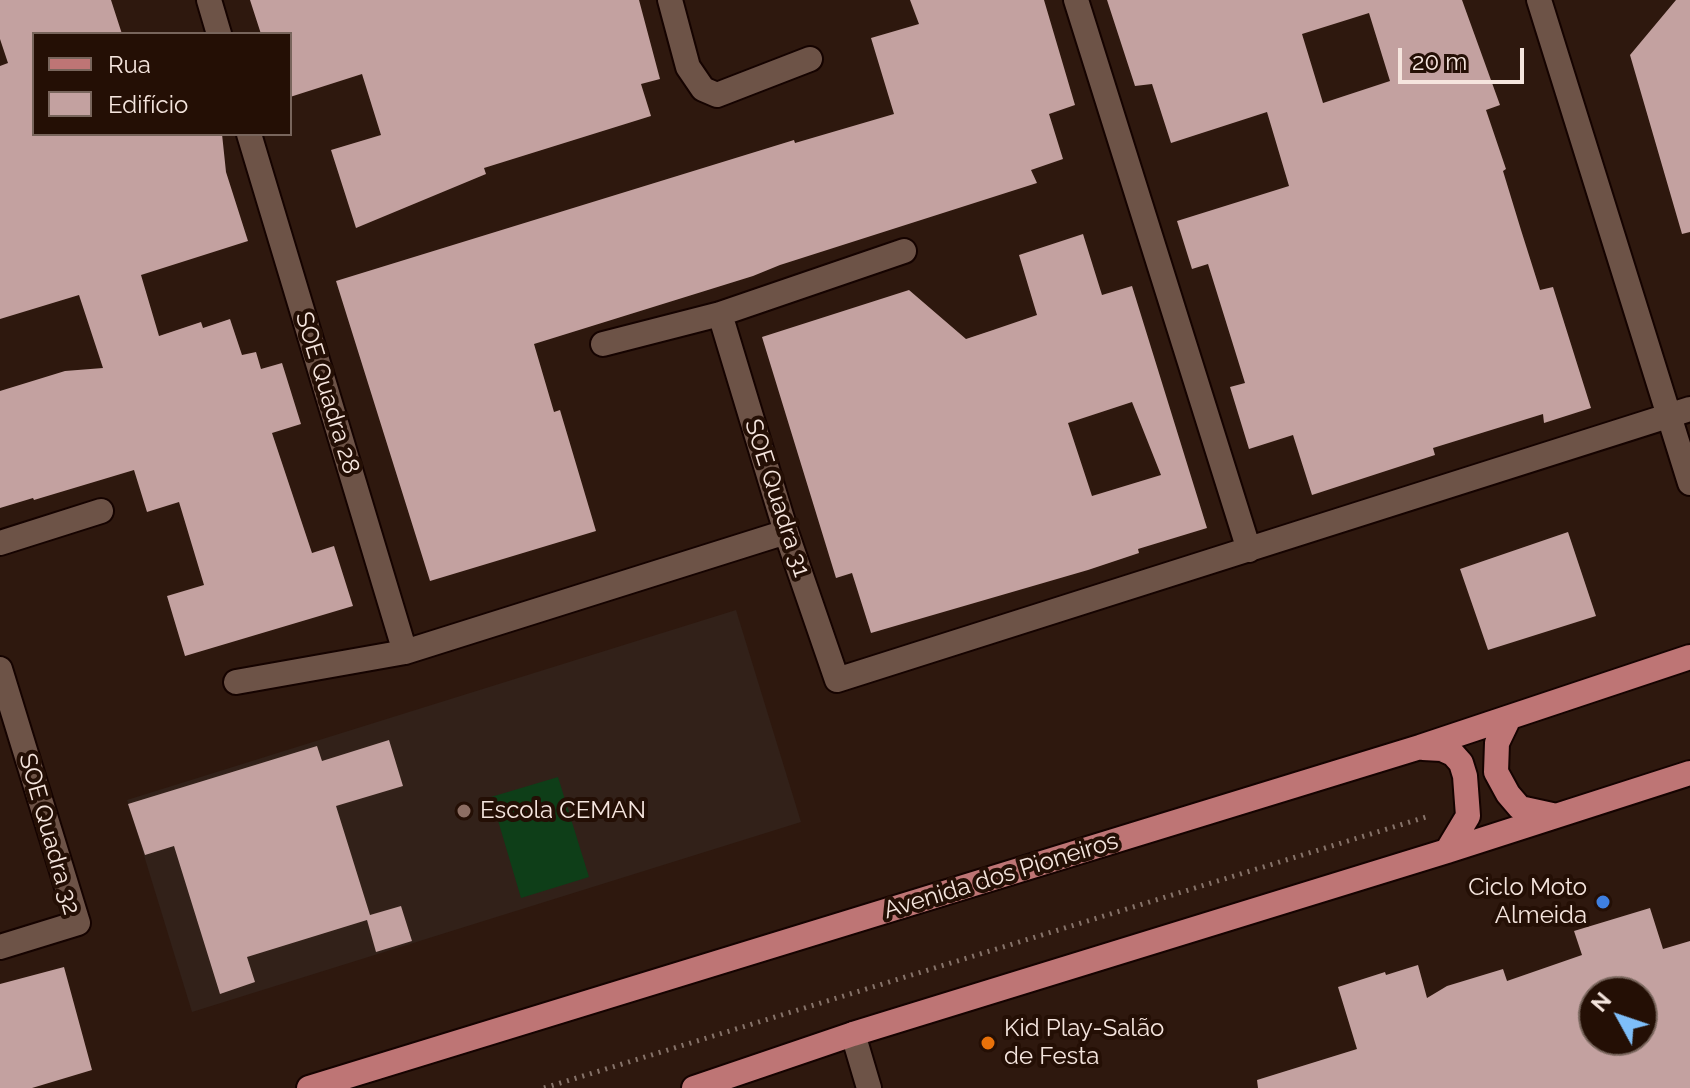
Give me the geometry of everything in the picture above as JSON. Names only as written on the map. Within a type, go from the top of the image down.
[{"type":"main road","name":"Avenida dos Pioneiros","points":[[309,1088],[1420,747],[1690,657]]},
{"type":"main road","points":[[1509,718],[1497,743],[1496,772],[1520,808],[1556,816]]},
{"type":"main road","points":[[1420,747],[1442,749],[1453,754],[1461,763],[1468,816],[1447,851]]},
{"type":"main road","points":[[694,1088],[853,1034],[1690,773]]},
{"type":"street","points":[[209,0],[218,32]]},
{"type":"street","points":[[670,0],[688,67],[703,89],[717,95],[810,59]]},
{"type":"street","points":[[1076,0],[1249,550],[1679,413]]},
{"type":"street","points":[[1539,0],[1679,413],[1690,483]]},
{"type":"street","name":"SOE Quadra 28","points":[[250,136],[405,652]]},
{"type":"street","points":[[603,344],[720,314],[904,251]]},
{"type":"street","name":"SOE Quadra 31","points":[[720,314],[786,532],[837,680],[1249,550]]},
{"type":"street","points":[[0,543],[101,511]]},
{"type":"street","points":[[236,682],[405,652],[786,532]]},
{"type":"street","name":"SOE Quadra 32","points":[[0,669],[78,923],[0,947]]},
{"type":"street","points":[[853,1034],[869,1088]]},
{"type":"path","points":[[544,1088],[1468,804]]},
{"type":"shaded area","name":"Escola CEMAN","points":[[736,610],[801,822],[192,1012],[127,800]]},
{"type":"green space","points":[[558,777],[589,877],[521,898],[491,797]]},
{"type":"building","points":[[0,0],[111,0],[121,32],[32,32],[32,136],[222,136],[226,172],[248,241],[141,275],[159,336],[201,322],[203,328],[230,319],[242,355],[256,352],[261,369],[282,363],[301,424],[272,433],[312,553],[334,546],[353,606],[185,656],[167,596],[204,585],[179,502],[147,512],[134,470],[0,508],[0,391],[65,371],[103,368],[79,295],[0,319],[0,66],[8,63],[0,39]]},
{"type":"building","points":[[250,0],[639,0],[660,79],[641,84],[651,116],[484,168],[486,174],[356,228],[331,150],[381,135],[362,74],[292,96],[292,32],[260,32]]},
{"type":"building","points":[[910,0],[1044,0],[1075,105],[1049,114],[1063,159],[1031,170],[1037,183],[534,344],[554,412],[560,410],[596,531],[430,581],[336,281],[794,140],[795,143],[894,114],[871,38],[919,24]]},
{"type":"building","points":[[1107,0],[1462,0],[1500,105],[1486,110],[1506,169],[1503,171],[1521,230],[1540,290],[1553,287],[1591,408],[1544,423],[1543,414],[1433,448],[1435,455],[1312,495],[1293,435],[1249,449],[1230,387],[1245,383],[1208,264],[1192,269],[1177,221],[1289,186],[1267,112],[1171,143],[1152,84],[1135,86]],"holes":[[[1369,13],[1390,81],[1323,103],[1302,34]]]},
{"type":"building","points":[[1676,0],[1690,0],[1690,232],[1682,234],[1630,55]]},
{"type":"building","points":[[1083,234],[1102,295],[1132,286],[1207,528],[1138,549],[1139,553],[1088,570],[871,633],[852,573],[836,578],[762,337],[909,290],[966,339],[1037,315],[1019,255]],"holes":[[[1132,402],[1161,475],[1092,496],[1068,423]]]},
{"type":"building","points":[[1568,532],[1596,616],[1488,650],[1460,569]]},
{"type":"building","points":[[389,740],[403,786],[336,806],[370,915],[401,906],[412,941],[376,952],[367,920],[247,957],[255,982],[220,994],[174,846],[145,855],[128,804],[317,746],[322,761]]},
{"type":"building","points":[[1650,908],[1663,949],[1690,941],[1690,1088],[1258,1088],[1257,1080],[1357,1049],[1338,987],[1418,965],[1427,998],[1447,986],[1503,969],[1507,981],[1582,955],[1574,931]]},
{"type":"building","points":[[64,967],[92,1070],[32,1088],[0,1088],[0,984]]},
{"type":"place","name":"Escola CEMAN","points":[[464,811]]},
{"type":"place","name":"Ciclo Moto Almeida","points":[[1603,902]]},
{"type":"place","name":"Kid Play-Salão de Festa","points":[[988,1043]]}]
